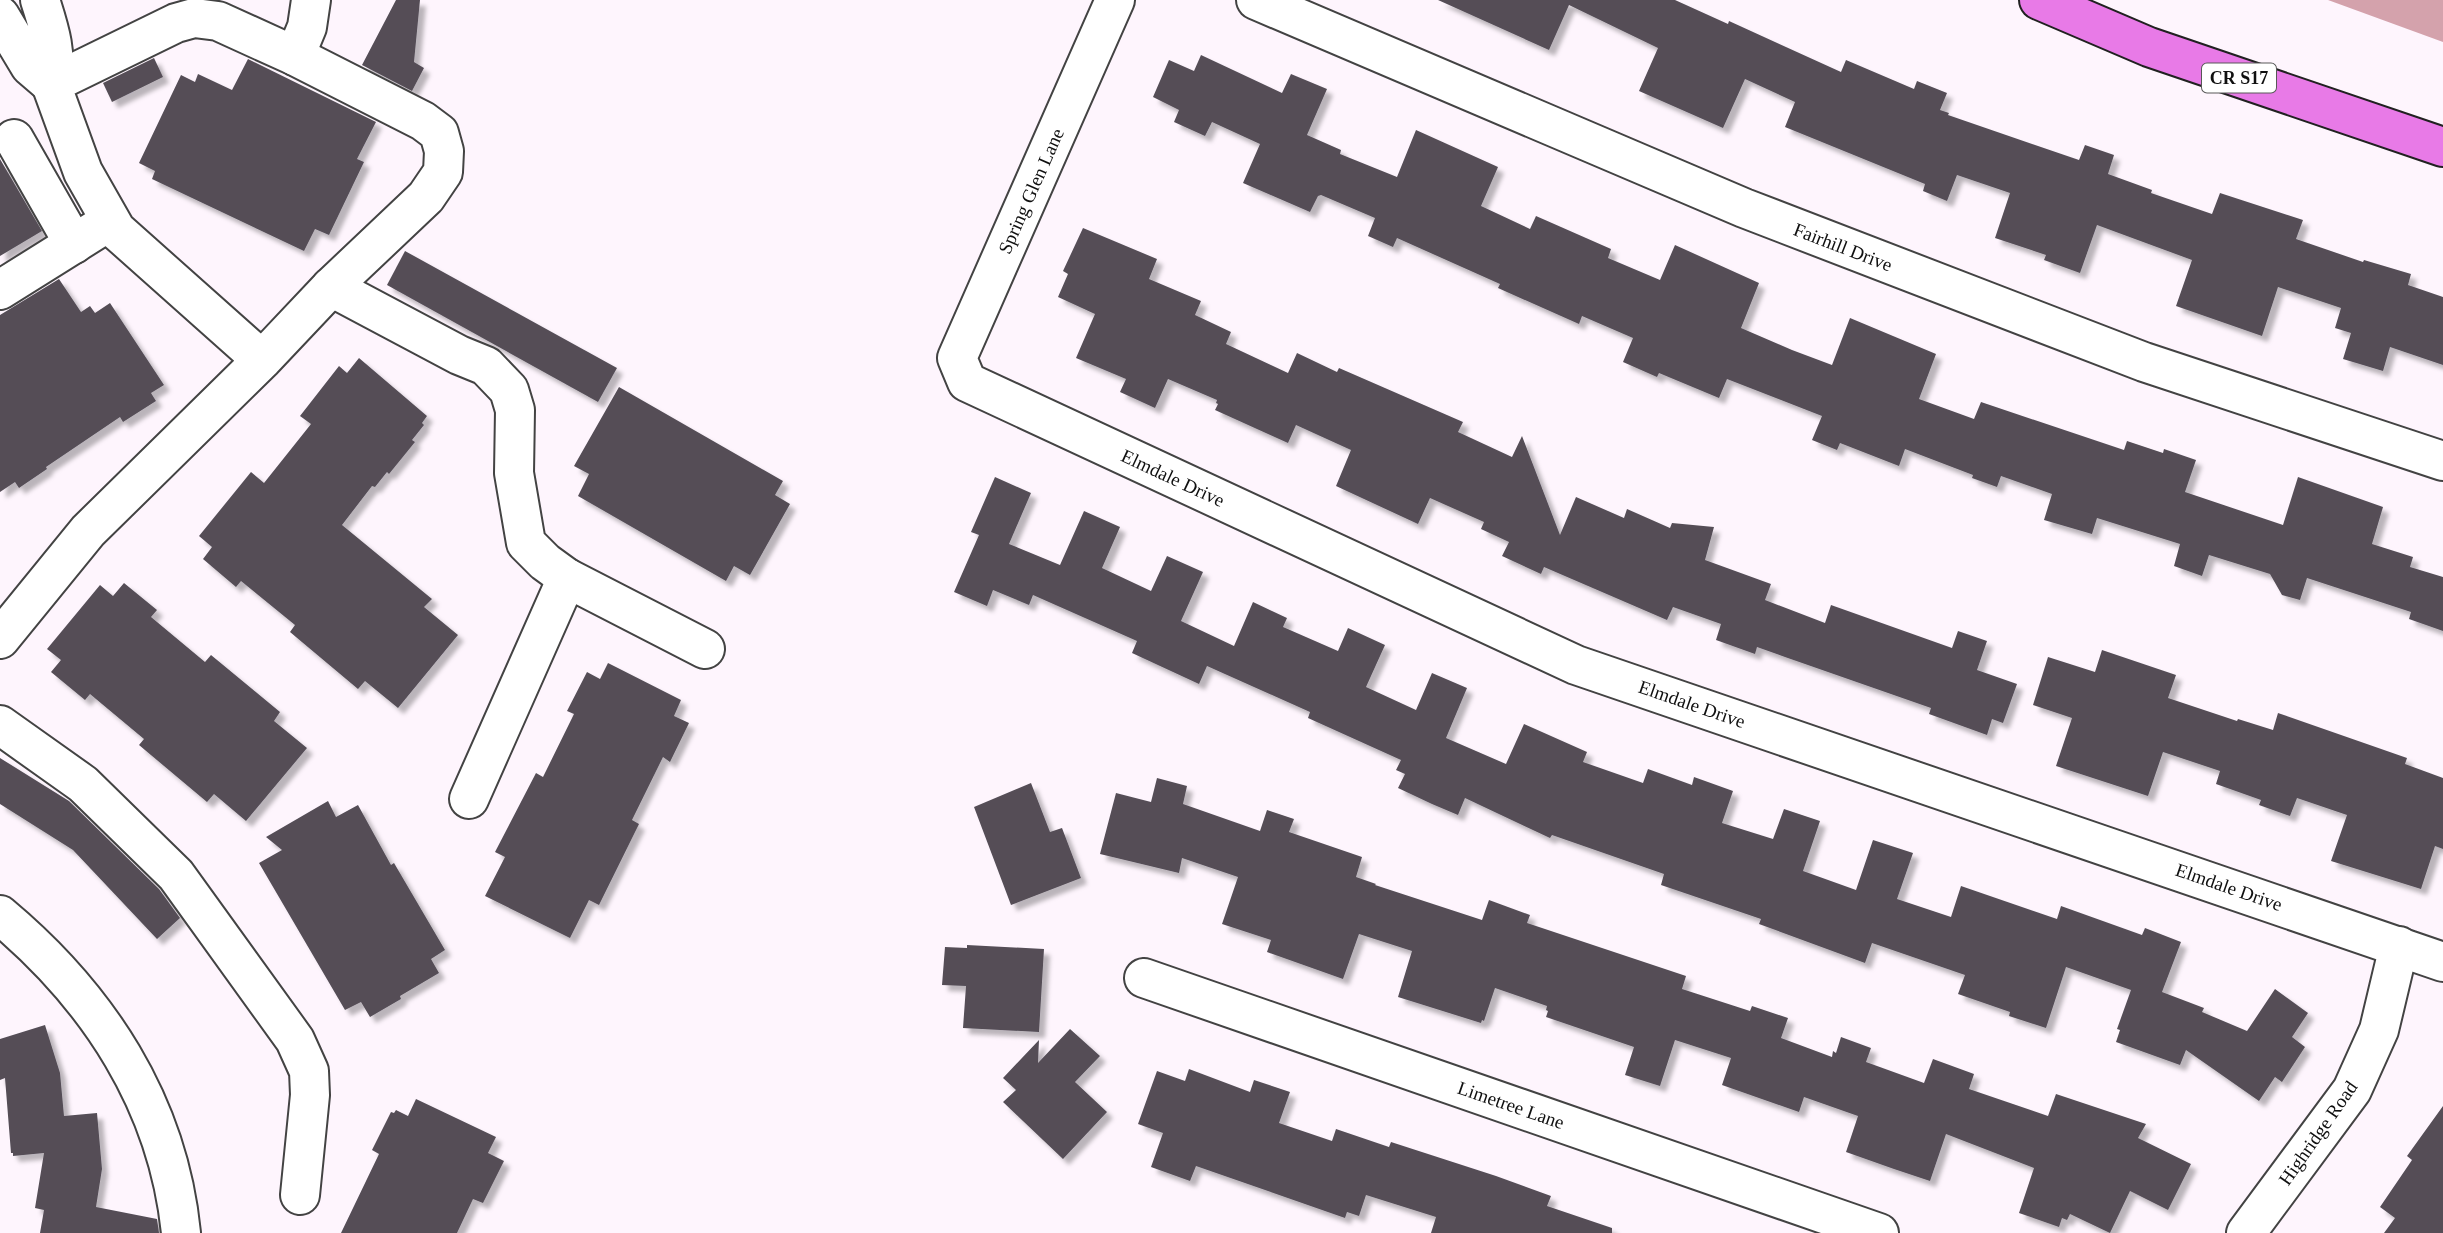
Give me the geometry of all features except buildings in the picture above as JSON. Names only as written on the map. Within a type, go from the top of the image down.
[{"type":"main road","name":"CR S17","points":[[2039,0],[2149,47],[2443,147]]},
{"type":"street","points":[[40,0],[54,56],[56,99],[83,172],[110,221],[116,230],[262,360]]},
{"type":"street","points":[[295,56],[307,27],[311,0]]},
{"type":"street","name":"Spring Glen Lane","points":[[967,382],[957,358],[1115,0]]},
{"type":"street","name":"Fairhill Drive","points":[[1256,0],[1757,214],[2144,362],[2443,461]]},
{"type":"street","points":[[0,16],[30,66],[56,99]]},
{"type":"street","points":[[0,639],[88,531],[426,197],[443,172],[444,151],[439,133],[423,121],[295,56],[218,21],[194,18],[176,23],[56,99],[7,142],[74,244]]},
{"type":"street","points":[[0,289],[110,221]]},
{"type":"street","points":[[331,288],[459,355],[486,366],[509,390],[515,410],[514,473],[526,542],[545,562],[567,578],[705,649]]},
{"type":"street","name":"Elmdale Drive","points":[[967,382],[1576,665],[2443,962]]},
{"type":"street","points":[[469,799],[567,578]]},
{"type":"street","points":[[0,726],[83,785],[176,875],[295,1040],[309,1071],[310,1095],[300,1195]]},
{"type":"street","points":[[0,915],[32,941],[64,974],[118,1046],[157,1130],[171,1175],[181,1233]]},
{"type":"street","name":"Highridge Road","points":[[2246,1233],[2352,1090],[2379,1030],[2399,946]]},
{"type":"street","name":"Limetree Lane","points":[[1144,978],[1879,1233]]},
{"type":"shaded area","points":[[2328,0],[2443,0],[2443,42]]}]
